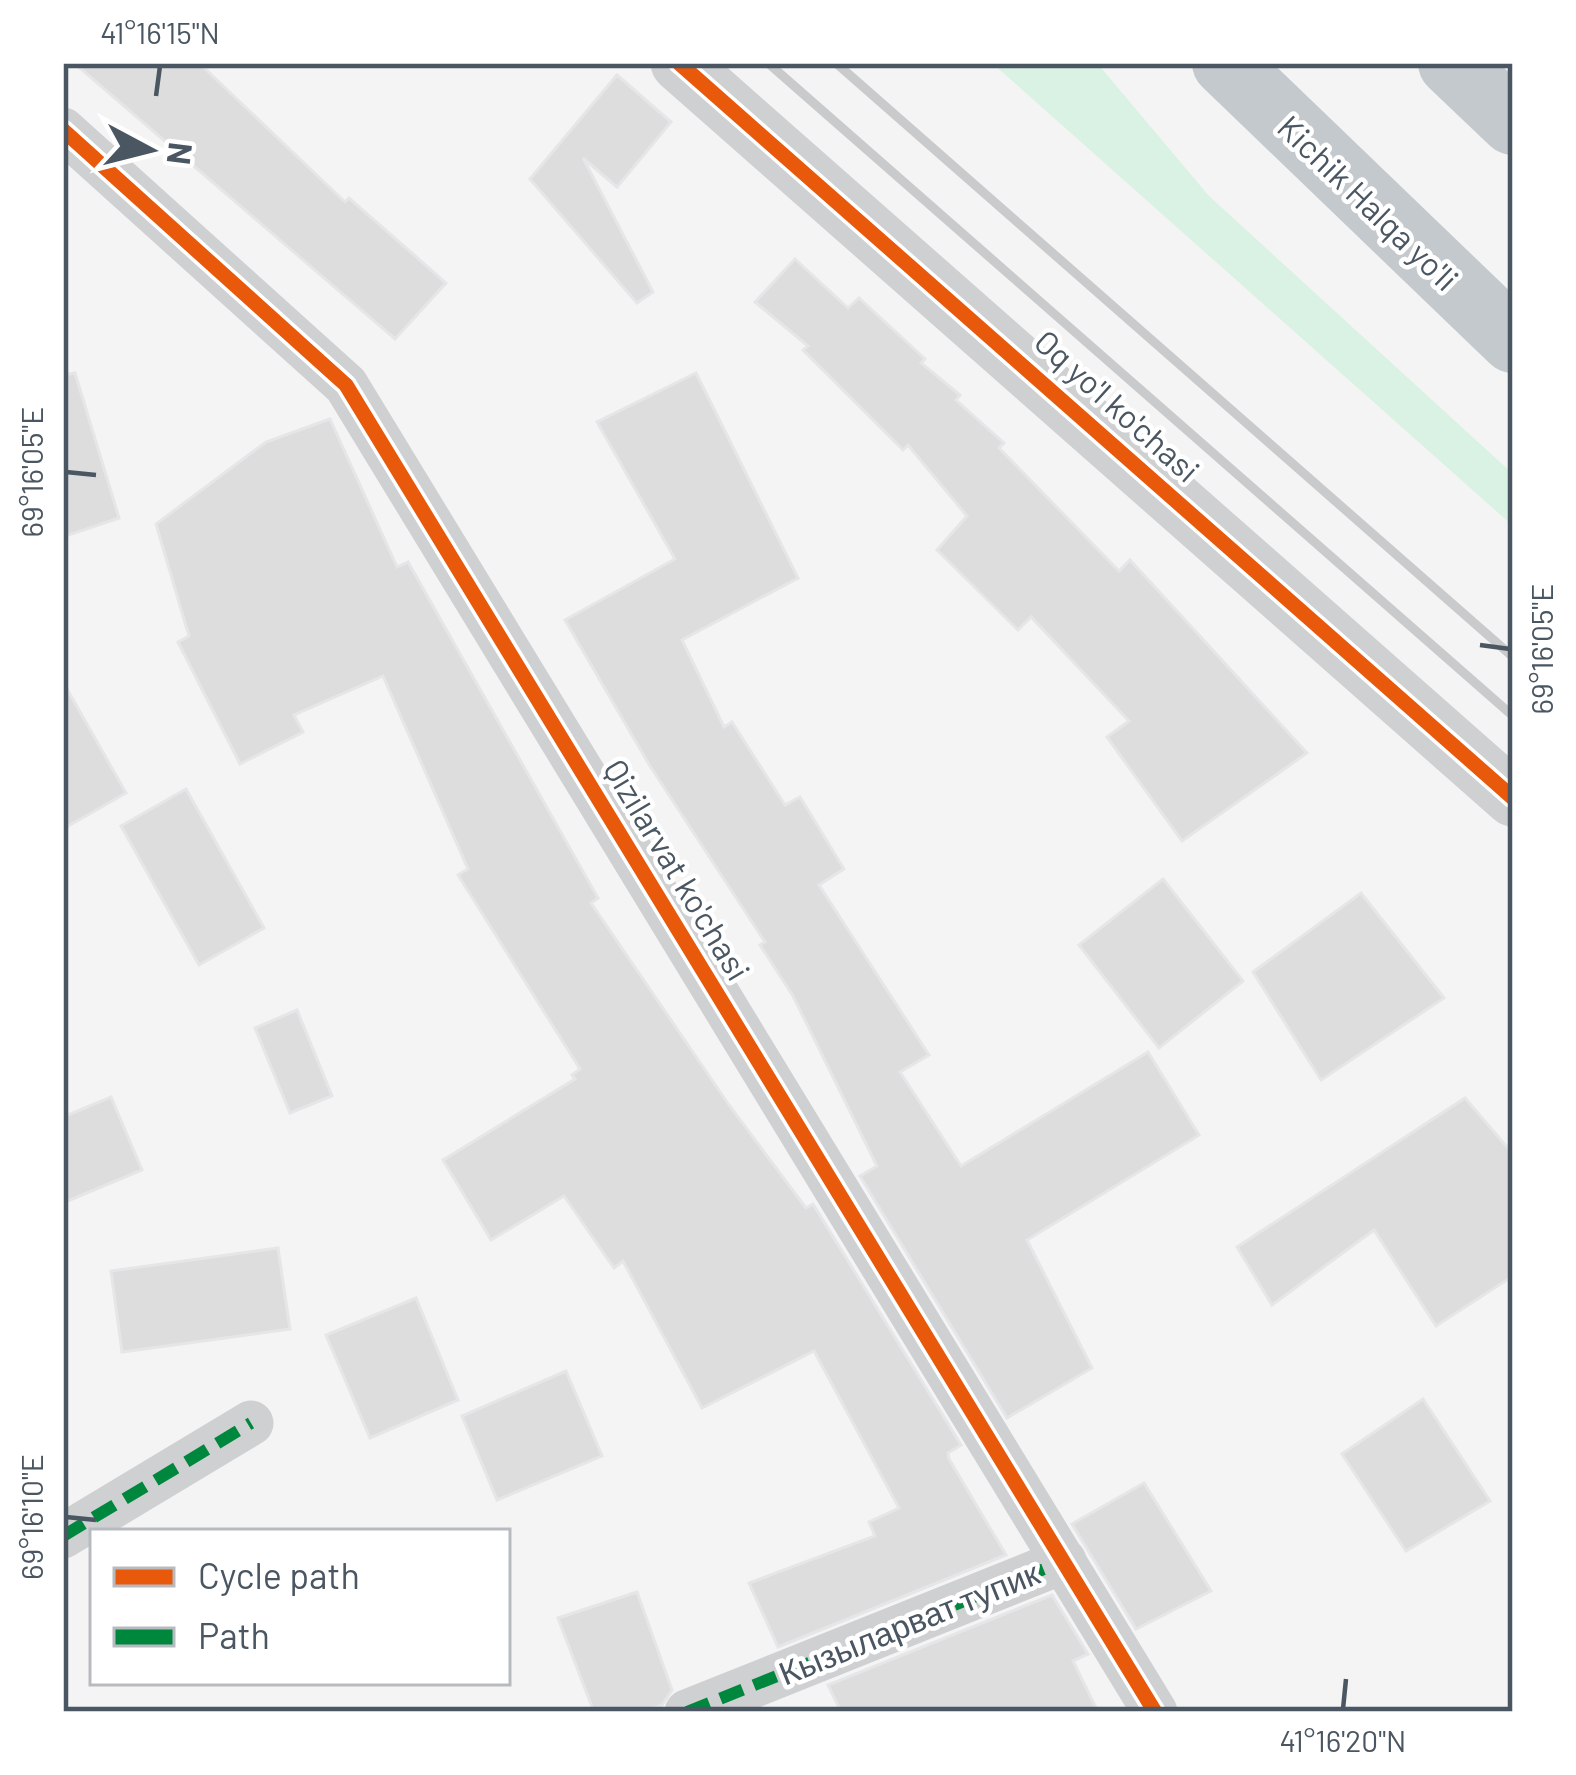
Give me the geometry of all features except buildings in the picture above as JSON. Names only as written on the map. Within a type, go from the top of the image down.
[{"type":"highway","name":"Kichik Halqa yo'li","points":[[1225,63],[1513,340]]},
{"type":"highway","points":[[1451,63],[1513,122]]},
{"type":"street","name":"Oq yo'l ko'chasi","points":[[679,63],[1513,798]]},
{"type":"street","name":"Qizilarvat ko'chasi","points":[[63,130],[346,385],[1155,1712]]},
{"type":"street","points":[[63,1536],[251,1423]]},
{"type":"street","name":"Кызыларват тупик","points":[[687,1712],[1064,1561]]},
{"type":"green space","points":[[992,63],[1097,63],[1209,196],[1513,474],[1513,526]]},
{"type":"railway","points":[[768,63],[1513,716]]},
{"type":"railway","points":[[836,63],[1513,657]]},
{"type":"marked path","points":[[63,1536],[251,1423]]},
{"type":"marked path","points":[[687,1712],[1064,1561]]},
{"type":"cycle path","points":[[679,63],[1513,798]]},
{"type":"cycle path","points":[[63,130],[346,385],[1155,1712]]}]
